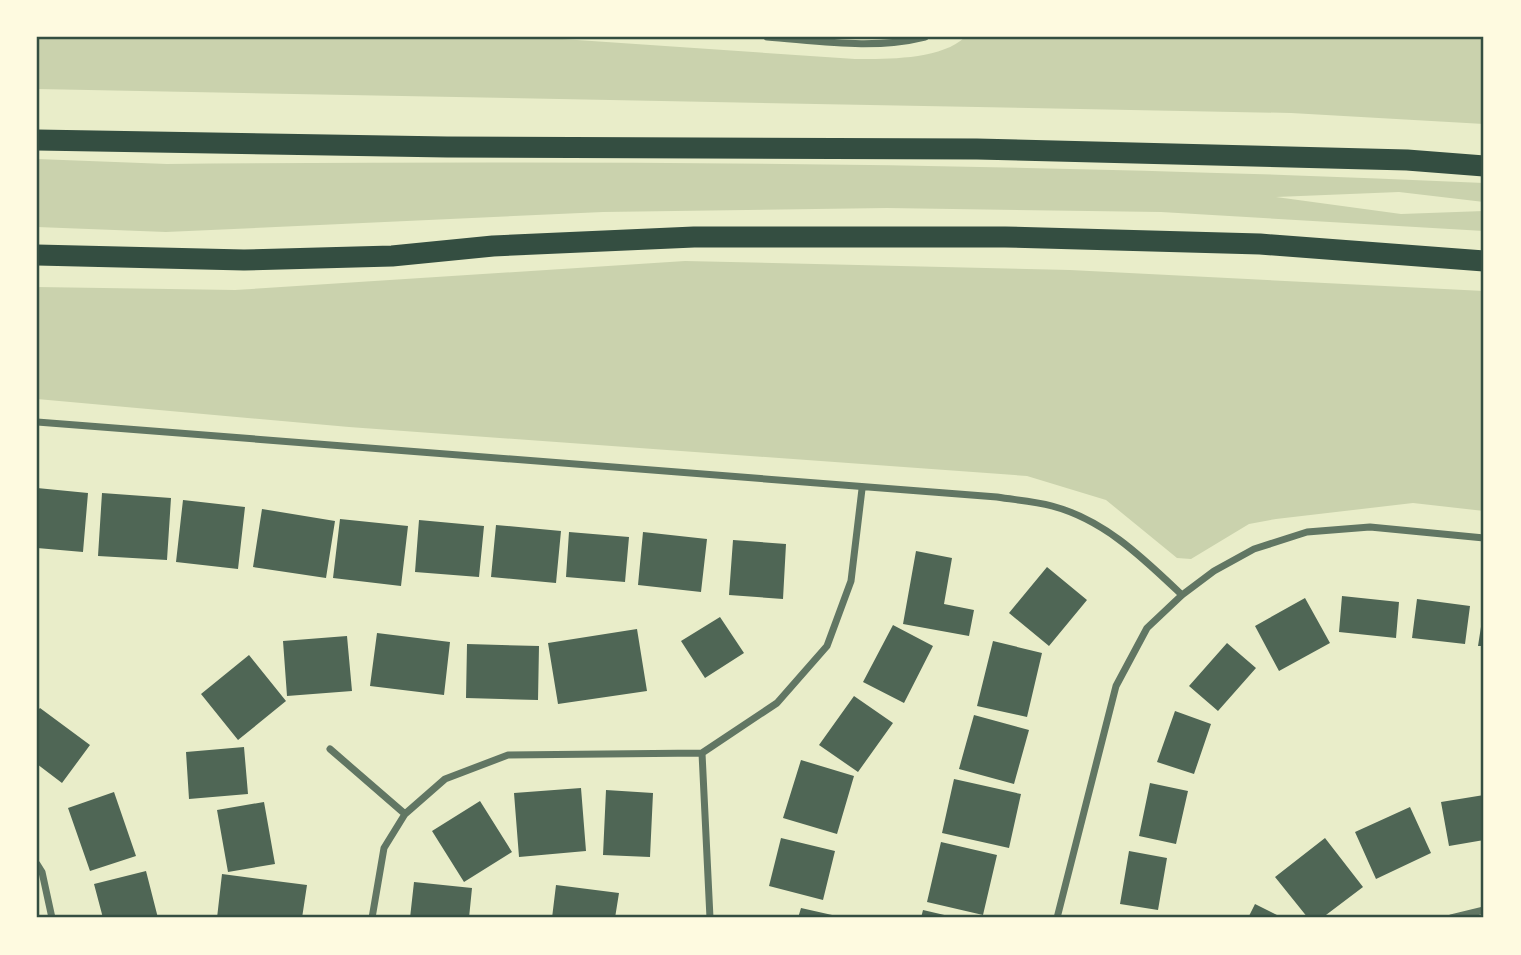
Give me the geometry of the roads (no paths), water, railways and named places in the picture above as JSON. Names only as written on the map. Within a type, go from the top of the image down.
[{"type":"highway","points":[[37,140],[447,147],[977,149],[1407,160],[1484,166]]},
{"type":"highway","points":[[37,255],[244,260],[392,256],[493,246],[694,237],[1005,237],[1261,244],[1484,261]]},
{"type":"street","points":[[767,37],[852,44],[898,43],[925,37]]},
{"type":"street","points":[[37,422],[862,489],[997,497],[1053,506],[1101,527],[1135,551],[1182,595]]},
{"type":"street","points":[[372,918],[384,848],[405,814],[445,779],[508,755],[702,753],[777,703],[827,646],[851,582],[862,489]]},
{"type":"street","points":[[1057,918],[1116,686],[1147,628],[1182,595],[1214,571],[1254,549],[1307,532],[1370,527],[1484,538]]},
{"type":"street","points":[[330,749],[405,814]]},
{"type":"street","points":[[702,753],[710,918]]},
{"type":"street","points":[[37,863],[42,872],[52,918]]},
{"type":"street","points":[[1451,918],[1484,910]]}]
